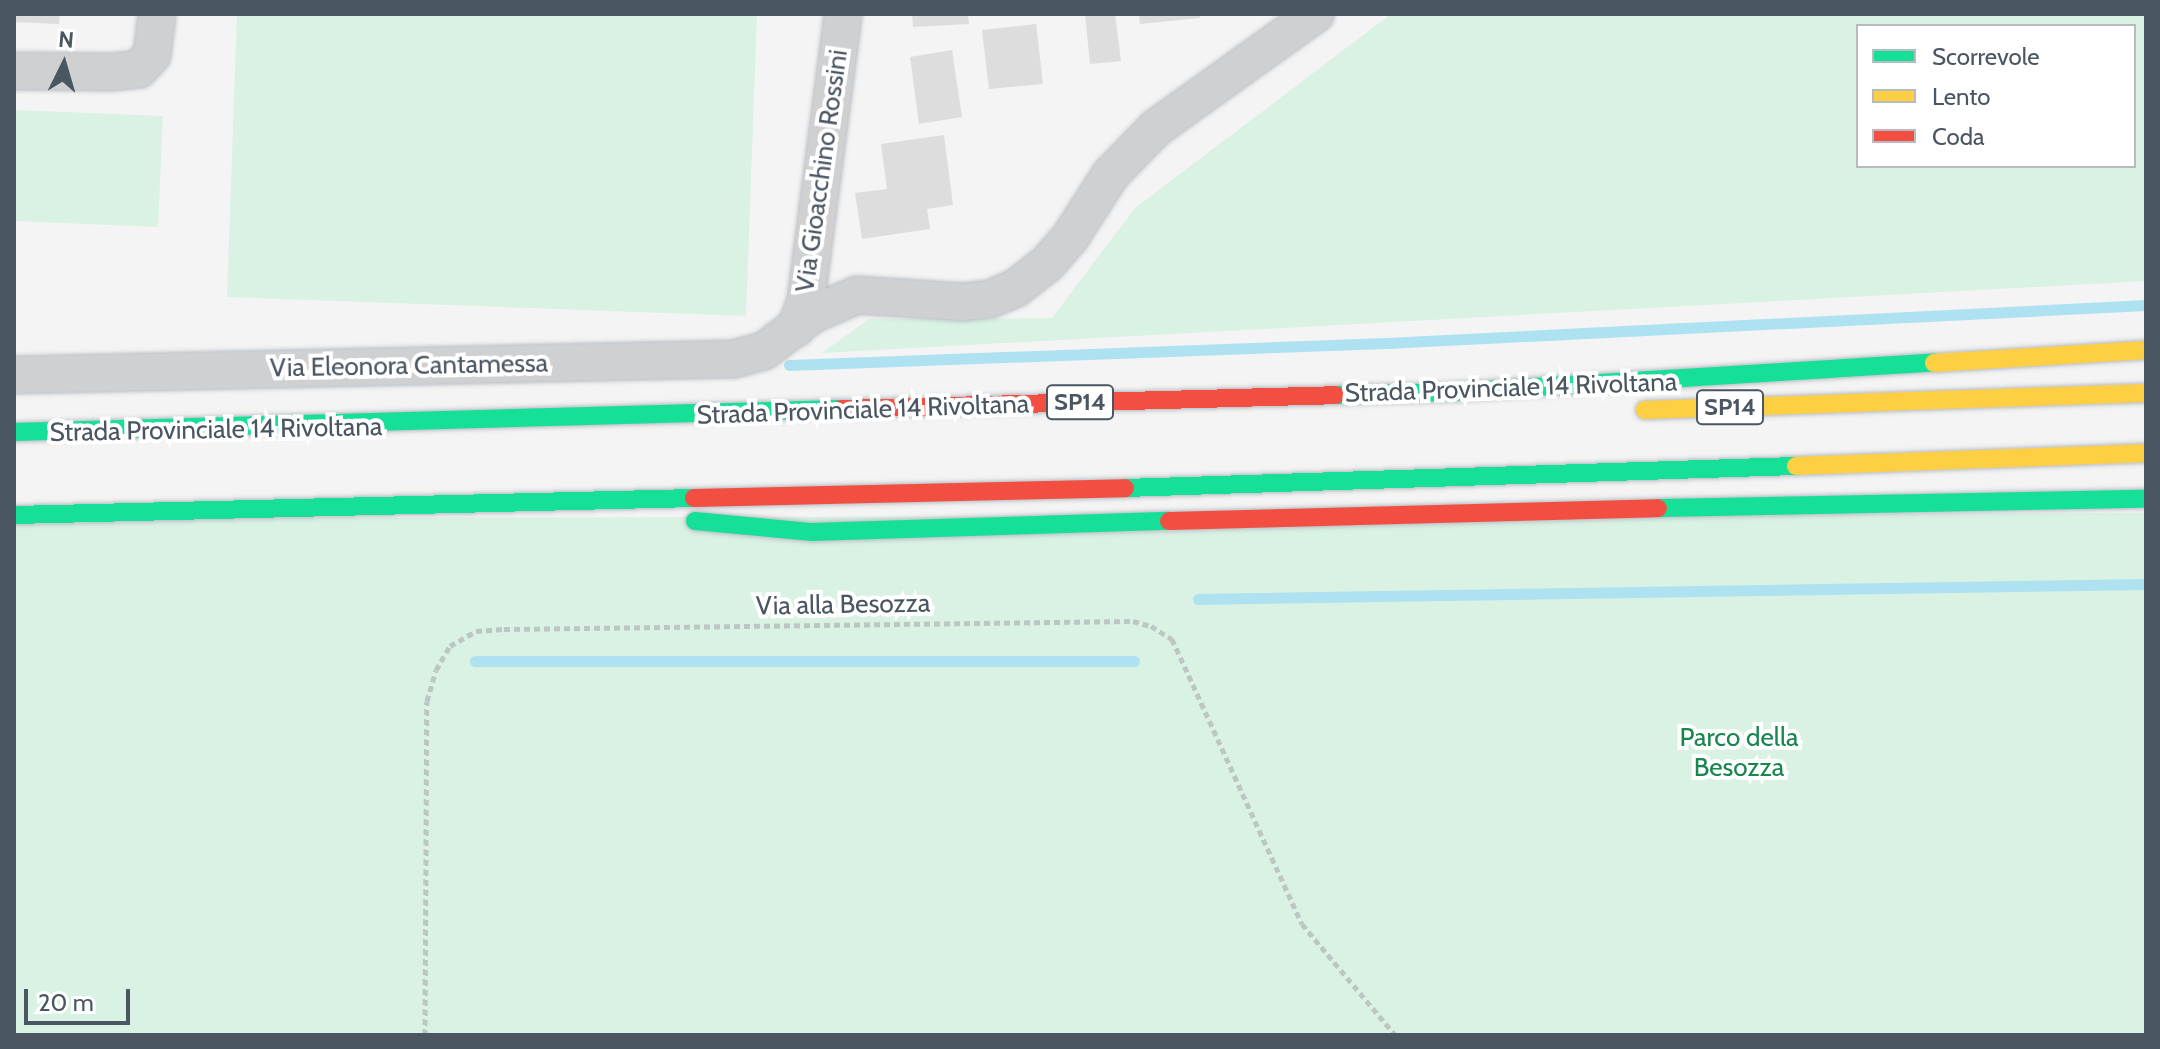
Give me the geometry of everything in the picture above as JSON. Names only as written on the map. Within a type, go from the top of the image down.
[{"type":"highway","name":"SP14","points":[[14,432],[1453,392],[2146,350]]},
{"type":"highway","name":"Strada Provinciale 14 Rivoltana","points":[[1618,410],[2146,393]]},
{"type":"highway","points":[[14,515],[1317,483],[2146,453]]},
{"type":"highway","points":[[494,502],[812,532],[1556,510],[2146,499]]},
{"type":"street","points":[[14,71],[112,72],[139,69],[152,55],[157,14]]},
{"type":"street","name":"Via Gioacchino Rossini","points":[[796,328],[806,300],[843,14]]},
{"type":"street","name":"Via Eleonora Cantamessa","points":[[14,375],[734,359],[764,351],[826,306],[857,295],[978,302],[1016,288],[1059,252],[1111,174],[1148,135],[1315,14]]},
{"type":"path","name":"Via alla Besozza","points":[[425,1035],[427,701],[436,670],[450,646],[476,631],[504,629],[1133,621],[1151,626],[1172,639],[1302,924],[1395,1035]]},
{"type":"green space","points":[[237,14],[757,14],[746,316],[227,297]]},
{"type":"green space","points":[[1391,14],[2146,14],[2146,281],[822,353],[869,319],[1052,318],[1135,208]]},
{"type":"green space","points":[[14,110],[163,116],[158,227],[14,221]]},
{"type":"green space","name":"Parco della Besozza","points":[[2146,513],[2146,1035],[14,1035],[14,519]]},
{"type":"building","points":[[14,14],[60,14],[59,24],[14,22]]},
{"type":"building","points":[[912,14],[968,14],[969,24],[913,27]]},
{"type":"building","points":[[1085,14],[1115,14],[1121,61],[1090,64]]},
{"type":"building","points":[[1139,14],[1200,14],[1200,18],[1140,24]]},
{"type":"building","points":[[1036,24],[1043,84],[989,89],[982,30]]},
{"type":"building","points":[[952,50],[962,117],[919,124],[910,57]]},
{"type":"building","points":[[944,135],[953,205],[927,209],[930,229],[862,239],[855,193],[887,189],[881,144]]},
{"type":"waterway","points":[[789,365],[1386,343],[2146,305]]},
{"type":"waterway","points":[[1198,599],[2146,584]]},
{"type":"waterway","points":[[475,661],[1134,661]]},
{"type":"traffic: fast","points":[[1336,395],[1453,392],[1934,363]]},
{"type":"traffic: fast","points":[[14,432],[841,409]]},
{"type":"traffic: fast","points":[[1125,488],[1796,466]]},
{"type":"traffic: fast","points":[[14,515],[694,498]]},
{"type":"traffic: fast","points":[[1658,508],[2146,499]]},
{"type":"traffic: fast","points":[[695,521],[812,532],[1169,521]]},
{"type":"traffic: slow","points":[[1934,363],[2146,350]]},
{"type":"traffic: slow","points":[[1645,410],[2146,393]]},
{"type":"traffic: slow","points":[[1796,466],[2146,453]]},
{"type":"traffic: jam","points":[[841,409],[1336,395]]},
{"type":"traffic: jam","points":[[694,498],[1125,488]]},
{"type":"traffic: jam","points":[[1169,521],[1658,508]]}]
